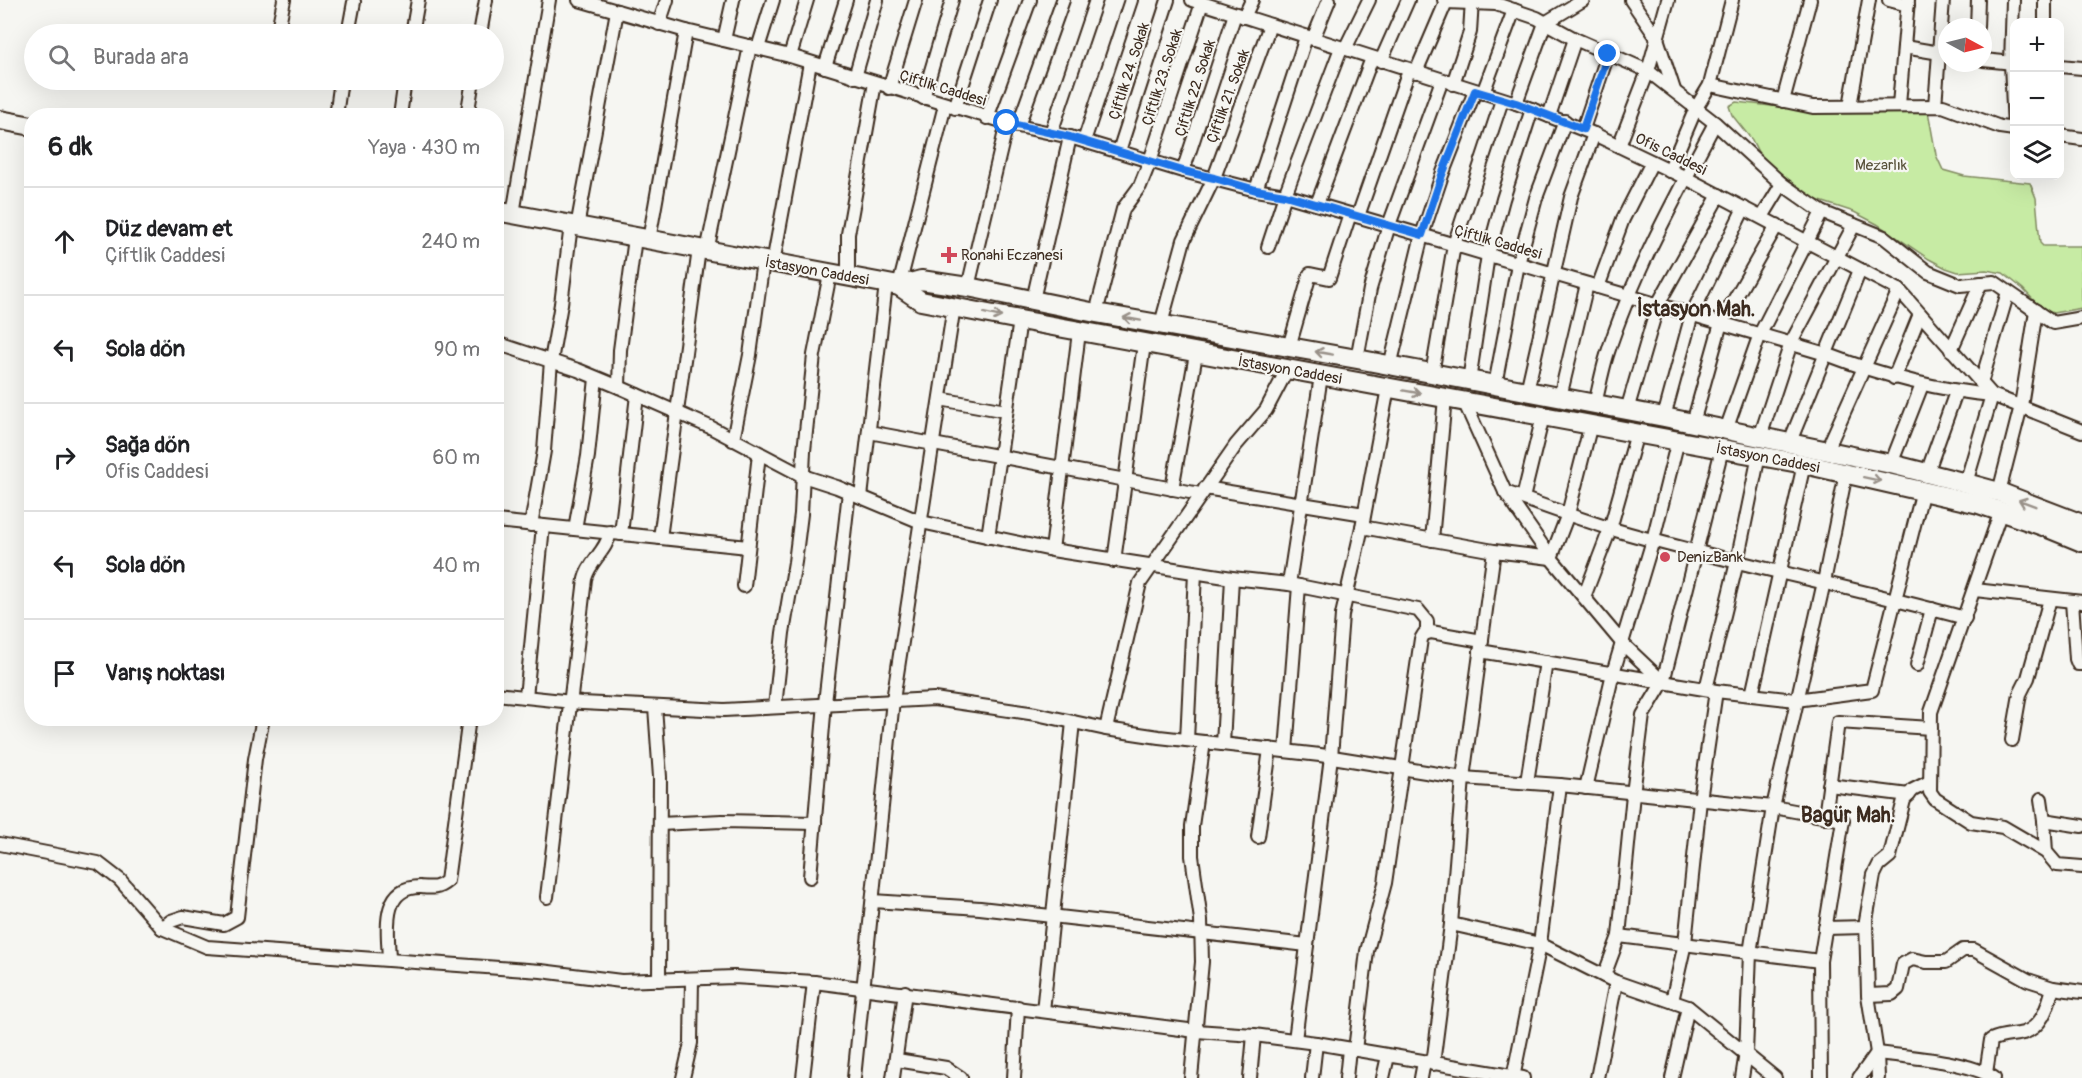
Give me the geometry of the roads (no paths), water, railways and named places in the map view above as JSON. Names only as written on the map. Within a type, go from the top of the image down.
[{"type":"main road","points":[[0,120],[24,124]]},
{"type":"main road","name":"İstasyon Caddesi","points":[[505,212],[893,285],[921,301],[1196,354],[1722,449],[1759,446],[1804,464],[1846,473],[1925,482],[2082,542]]},
{"type":"main road","points":[[893,285],[921,280],[968,287],[1096,313],[1664,417],[1726,430],[1759,446],[1789,444],[1891,464],[1925,482],[1966,483],[1999,492],[2082,524]]},
{"type":"street","points":[[279,24],[284,0]]},
{"type":"street","points":[[414,24],[418,0]]},
{"type":"street","points":[[482,24],[486,0]]},
{"type":"street","points":[[505,212],[549,0]]},
{"type":"street","name":"Çiftlik Caddesi","points":[[579,0],[596,2],[659,24],[790,56],[1012,125],[1070,137],[1183,171],[1317,204],[1791,343],[1894,378],[1956,392],[1992,395]]},
{"type":"street","points":[[526,697],[551,361],[574,226],[621,12],[630,0]]},
{"type":"street","points":[[659,24],[666,0]]},
{"type":"street","points":[[724,40],[733,0]]},
{"type":"street","points":[[660,538],[675,412],[703,250],[754,47],[772,0]]},
{"type":"street","points":[[790,56],[807,0]]},
{"type":"street","points":[[825,67],[846,0]]},
{"type":"street","points":[[855,77],[877,0]]},
{"type":"street","points":[[889,88],[916,0]]},
{"type":"street","points":[[923,98],[952,0]]},
{"type":"street","points":[[810,877],[825,703],[855,494],[869,432],[893,285],[950,106],[990,0]]},
{"type":"street","points":[[987,118],[1030,0]]},
{"type":"street","points":[[968,287],[1012,125],[1063,0]]},
{"type":"street","points":[[1051,133],[1096,0]]},
{"type":"street","points":[[1084,141],[1131,0]]},
{"type":"street","name":"Çiftlik 24. Sokak","points":[[1119,151],[1168,0]]},
{"type":"street","name":"Çiftlik 22. Sokak","points":[[1183,171],[1240,16],[1252,0]]},
{"type":"street","points":[[1256,190],[1310,38],[1329,0]]},
{"type":"street","points":[[1268,247],[1285,195],[1343,48],[1369,0]]},
{"type":"street","points":[[1317,204],[1376,59],[1408,0]]},
{"type":"street","points":[[1516,103],[1545,23],[1583,0]]},
{"type":"street","points":[[1631,0],[1657,38],[1674,91]]},
{"type":"street","points":[[1619,146],[1648,71],[1668,0]]},
{"type":"street","points":[[1669,171],[1696,108],[1710,85],[1732,0]]},
{"type":"street","points":[[1783,101],[1810,0]]},
{"type":"street","points":[[1850,106],[1869,0]]},
{"type":"street","points":[[1889,0],[1908,2],[1899,105]]},
{"type":"street","points":[[1943,0],[1943,18]]},
{"type":"street","points":[[1977,18],[1978,0]]},
{"type":"street","points":[[2013,0],[2013,18]]},
{"type":"street","points":[[2045,0],[2045,18]]},
{"type":"street","points":[[1289,347],[1310,274],[1329,278],[1413,71],[1445,1],[1496,4],[1514,10],[1537,18],[1575,39],[1648,71],[1715,123],[1782,184],[1822,212],[1884,237],[1928,273],[1959,285],[1994,282],[2053,323],[2082,318]]},
{"type":"street","points":[[350,24],[354,2]]},
{"type":"street","name":"Ofis Caddesi","points":[[1203,2],[1240,16],[1516,103],[1565,121],[1686,178],[1899,290],[1992,395],[2082,431]]},
{"type":"street","name":"Çiftlik 23. Sokak","points":[[1096,313],[1123,209],[1140,186],[1150,161],[1203,2]]},
{"type":"street","points":[[1356,359],[1370,290],[1389,225],[1447,82],[1470,32],[1472,2]]},
{"type":"street","points":[[1390,366],[1422,235],[1442,175],[1514,10]]},
{"type":"street","name":"Çiftlik 21. Sokak","points":[[1161,324],[1184,240],[1214,178],[1270,25]]},
{"type":"street","points":[[619,387],[620,350],[686,31]]},
{"type":"street","points":[[1550,116],[1575,39]]},
{"type":"street","points":[[1904,47],[1938,52]]},
{"type":"street","points":[[1527,391],[1552,274],[1608,54]]},
{"type":"street","points":[[1992,61],[2010,63]]},
{"type":"street","points":[[733,440],[810,63]]},
{"type":"street","points":[[2064,66],[2082,68]]},
{"type":"street","points":[[1935,106],[1940,72]]},
{"type":"street","points":[[2013,72],[2014,126]]},
{"type":"street","points":[[776,706],[783,633],[795,562],[814,355],[839,275],[875,83]]},
{"type":"street","points":[[1710,85],[1813,107],[1943,106],[2010,128]]},
{"type":"street","points":[[337,108],[340,90]]},
{"type":"street","points":[[401,108],[404,90]]},
{"type":"street","points":[[468,108],[471,90]]},
{"type":"street","points":[[1432,374],[1454,245],[1502,99]]},
{"type":"street","points":[[1469,381],[1488,255],[1532,109]]},
{"type":"street","points":[[1495,386],[1518,264],[1536,198],[1565,121]]},
{"type":"street","points":[[1595,404],[1606,357],[1628,296],[1715,123]]},
{"type":"street","points":[[2064,136],[2082,139]]},
{"type":"street","points":[[1033,300],[1070,137]]},
{"type":"street","points":[[1560,398],[1592,285],[1652,162]]},
{"type":"street","points":[[1762,217],[1782,184]]},
{"type":"street","points":[[1627,410],[1658,304],[1719,195]]},
{"type":"street","points":[[1664,417],[1692,314],[1744,208]]},
{"type":"street","points":[[1726,430],[1760,334],[1822,212]]},
{"type":"street","points":[[1693,423],[1721,323],[1777,225]]},
{"type":"street","points":[[1672,1001],[1685,943],[1711,690],[1759,446],[1791,343],[1854,225]]},
{"type":"street","points":[[1789,444],[1860,270]]},
{"type":"street","points":[[1951,350],[1981,283]]},
{"type":"street","points":[[1826,452],[1899,290]]},
{"type":"street","points":[[1981,383],[2008,292]]},
{"type":"street","points":[[854,1078],[893,700],[954,306]]},
{"type":"street","points":[[1999,492],[2021,406],[2036,311]]},
{"type":"street","points":[[1894,378],[1920,314]]},
{"type":"street","points":[[988,537],[1020,320]]},
{"type":"street","points":[[1052,550],[1079,332]]},
{"type":"street","points":[[1114,561],[1144,344]]},
{"type":"street","points":[[504,346],[619,387],[733,440],[803,476],[855,494],[921,522],[1114,561],[1294,585],[1418,610],[1427,621],[1427,632],[1421,639],[1385,883],[1367,951],[1346,1078]]},
{"type":"street","points":[[1172,489],[1196,354]]},
{"type":"street","points":[[1106,729],[1140,583],[1236,445],[1266,410],[1287,370]]},
{"type":"street","points":[[1286,751],[1300,504],[1321,376]]},
{"type":"street","points":[[575,529],[588,456],[596,378]]},
{"type":"street","points":[[1891,464],[1922,384]]},
{"type":"street","points":[[1295,1040],[1331,757],[1338,651],[1345,597],[1362,527],[1388,388]]},
{"type":"street","points":[[1427,632],[1546,662],[1711,690],[1796,700],[1872,690],[1925,482],[1956,392]]},
{"type":"street","points":[[547,897],[586,574],[615,533],[637,395]]},
{"type":"street","points":[[1966,483],[1992,395]]},
{"type":"street","points":[[1432,540],[1444,398]]},
{"type":"street","points":[[940,399],[1006,411]]},
{"type":"street","points":[[1464,401],[1505,492],[1551,558],[1623,644],[1663,682]]},
{"type":"street","points":[[1523,498],[1543,416]]},
{"type":"street","points":[[1551,558],[1568,514],[1591,424]]},
{"type":"street","points":[[869,432],[1172,489],[1203,491],[1364,514]]},
{"type":"street","points":[[1584,597],[1610,529],[1637,433]]},
{"type":"street","points":[[1586,788],[1613,673],[1653,540],[1678,440]]},
{"type":"street","points":[[1604,976],[1619,936],[1643,715],[1663,682],[1722,449]]},
{"type":"street","points":[[744,586],[759,454]]},
{"type":"street","points":[[1752,695],[1804,464]]},
{"type":"street","points":[[1742,1078],[1746,1053],[1750,953],[1773,807],[1846,473]]},
{"type":"street","points":[[1505,492],[1610,529],[1965,618]]},
{"type":"street","points":[[2001,511],[1931,712],[1930,792],[1935,799],[1971,822],[2003,827],[2046,852],[2057,865],[2082,867]]},
{"type":"street","points":[[504,523],[748,547]]},
{"type":"street","points":[[1362,527],[1494,551],[1551,558]]},
{"type":"street","points":[[1421,1078],[1428,1063],[1451,924],[1463,778],[1494,551]]},
{"type":"street","points":[[1187,740],[1195,573]]},
{"type":"street","points":[[1223,744],[1232,578]]},
{"type":"street","points":[[1975,590],[2077,602],[2076,659],[2078,664],[2082,664]]},
{"type":"street","points":[[2012,741],[2020,694],[2028,678],[2050,599]]},
{"type":"street","points":[[1917,665],[1932,609]]},
{"type":"street","points":[[1527,782],[1546,662]]},
{"type":"street","points":[[504,695],[570,702],[724,710],[933,699],[1106,729],[1331,757],[1463,778],[1560,785],[1773,807],[1843,820],[1820,961],[1821,1078]]},
{"type":"street","points":[[655,707],[660,777],[659,980]]},
{"type":"street","points":[[1043,1011],[1073,722]]},
{"type":"street","points":[[1825,817],[1838,722],[1931,728]]},
{"type":"street","points":[[162,928],[171,921],[183,917],[224,924],[237,917],[255,759],[261,726]]},
{"type":"street","points":[[389,959],[388,924],[392,901],[405,889],[438,887],[447,881],[468,726]]},
{"type":"street","points":[[1191,1078],[1202,962],[1202,933],[1192,841],[1204,742]]},
{"type":"street","points":[[1258,837],[1270,750]]},
{"type":"street","points":[[1878,1078],[1868,995],[1866,927],[1874,875],[1879,865],[1890,856],[1904,800],[1913,790],[1929,782]]},
{"type":"street","points":[[0,844],[98,863],[120,880],[162,928],[207,946],[541,970],[621,981],[734,977],[865,987],[1196,1031],[1295,1040],[1428,1063],[1460,1073],[1516,1077],[1540,944],[1560,785]]},
{"type":"street","points":[[1829,785],[1909,795]]},
{"type":"street","points":[[2041,799],[2046,852]]},
{"type":"street","points":[[2044,820],[2082,825]]},
{"type":"street","points":[[660,824],[722,821],[815,823]]},
{"type":"street","points":[[873,901],[980,908],[1307,945]]},
{"type":"street","points":[[1451,924],[1540,944],[1616,982],[1688,1007],[1775,1078]]},
{"type":"street","points":[[1825,928],[1866,927]]},
{"type":"street","points":[[1619,936],[1820,961]]},
{"type":"street","points":[[1868,995],[1892,994],[1898,989],[1903,964],[1912,959],[1946,962],[1963,950],[1974,950],[2028,980],[2053,988],[2082,992]]},
{"type":"street","points":[[683,1078],[691,1043],[692,979]]},
{"type":"street","points":[[803,1078],[814,982]]},
{"type":"street","points":[[1597,1078],[1616,982]]},
{"type":"street","points":[[1876,1053],[1957,1064],[1962,1073],[1990,1075],[1991,1040],[2003,1034],[2025,1032],[2042,1019],[2053,988]]},
{"type":"street","points":[[893,1078],[905,992]]},
{"type":"street","points":[[1014,1078],[1018,1007]]},
{"type":"street","points":[[1672,1078],[1688,1007]]},
{"type":"street","points":[[1250,1078],[1254,1035]]},
{"type":"street","points":[[1312,1078],[1316,1043]]},
{"type":"street","points":[[1859,1078],[1876,1053]]},
{"type":"street","points":[[1383,1078],[1388,1056]]},
{"type":"street","points":[[897,1060],[945,1068],[961,1078]]},
{"type":"place","name":"Ronahi Eczanesi","points":[[949,255]]},
{"type":"place","name":"DenizBank","points":[[1665,557]]},
{"type":"district","name":"İstasyon Mah.","points":[[1696,309]]},
{"type":"district","name":"Bagür Mah.","points":[[1848,815]]},
{"type":"park label","name":"Mezarlık","points":[[1881,165]]}]
